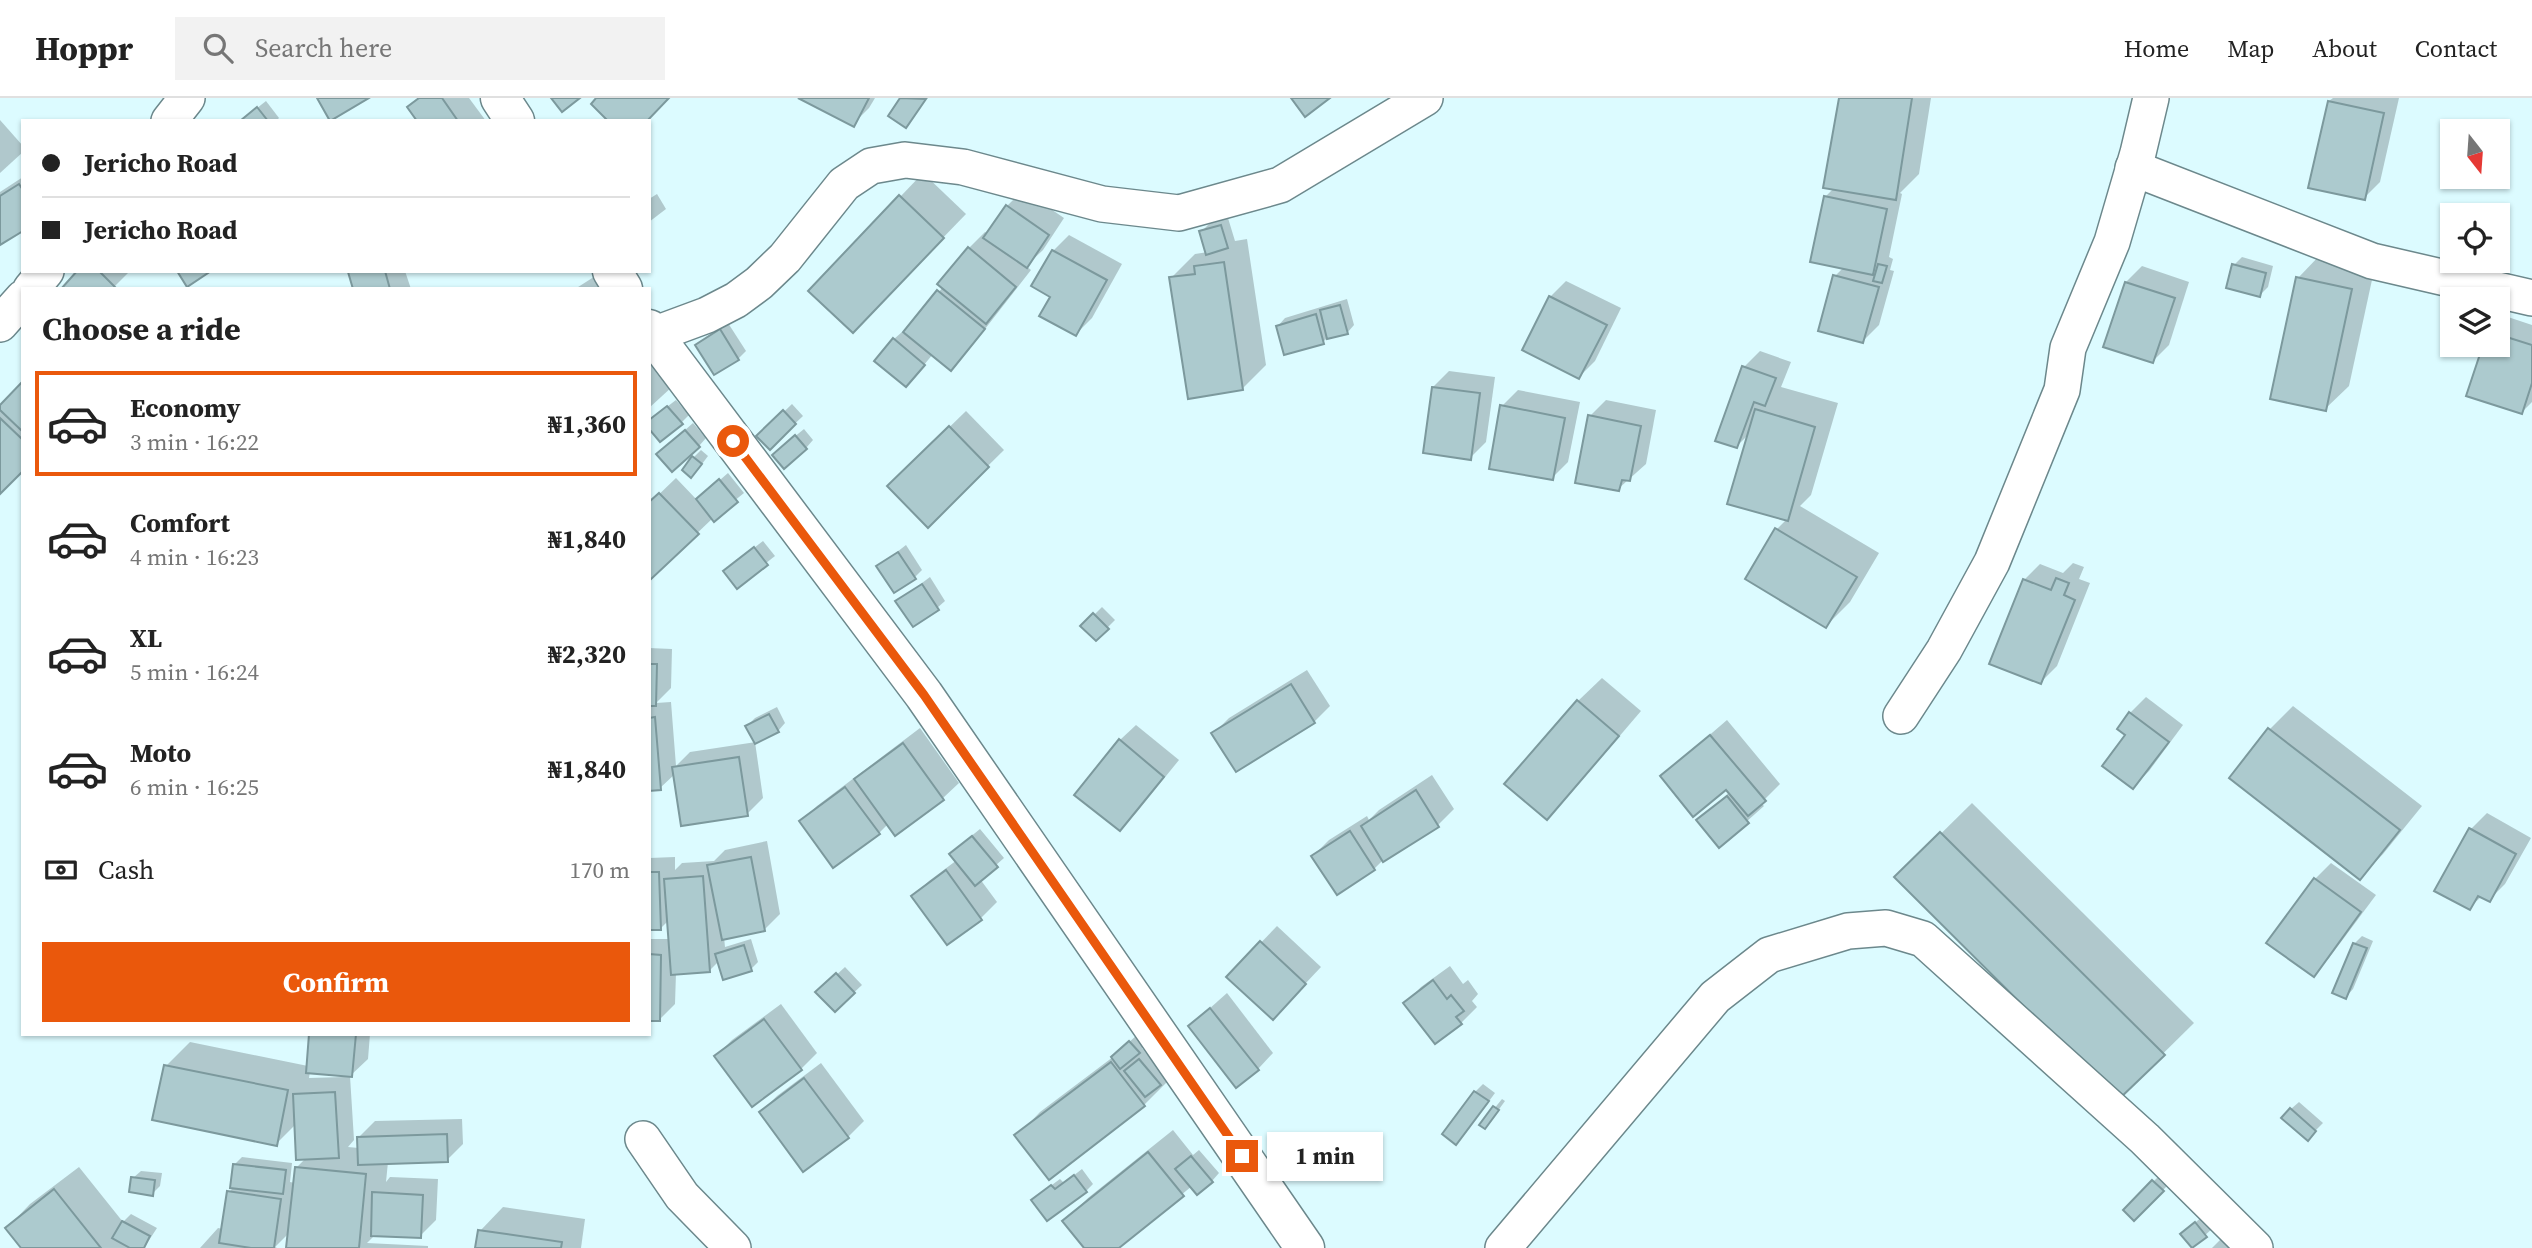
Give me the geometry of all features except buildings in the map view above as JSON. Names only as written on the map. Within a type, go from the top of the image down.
[{"type":"street","points":[[171,119],[187,98]]},
{"type":"street","points":[[500,98],[514,119]]},
{"type":"street","points":[[1305,1248],[924,695],[651,332],[707,315],[736,300],[759,283],[785,258],[844,184],[871,166],[905,160],[964,167],[1102,204],[1179,213],[1280,185],[1425,98]]},
{"type":"street","points":[[1901,716],[1944,650],[1992,562],[2062,390],[2068,348],[2112,242],[2151,98]]},
{"type":"street","points":[[2133,168],[2372,261],[2532,298]]},
{"type":"street","points":[[33,287],[44,273]]},
{"type":"street","points":[[0,324],[21,300]]},
{"type":"street","points":[[1503,1248],[1715,997],[1769,955],[1849,931],[1885,928],[1923,939],[2145,1139],[2255,1248]]},
{"type":"street","points":[[643,1139],[682,1196],[733,1248]]},
{"type":"route","points":[[733,441],[924,695],[1242,1156]]}]
